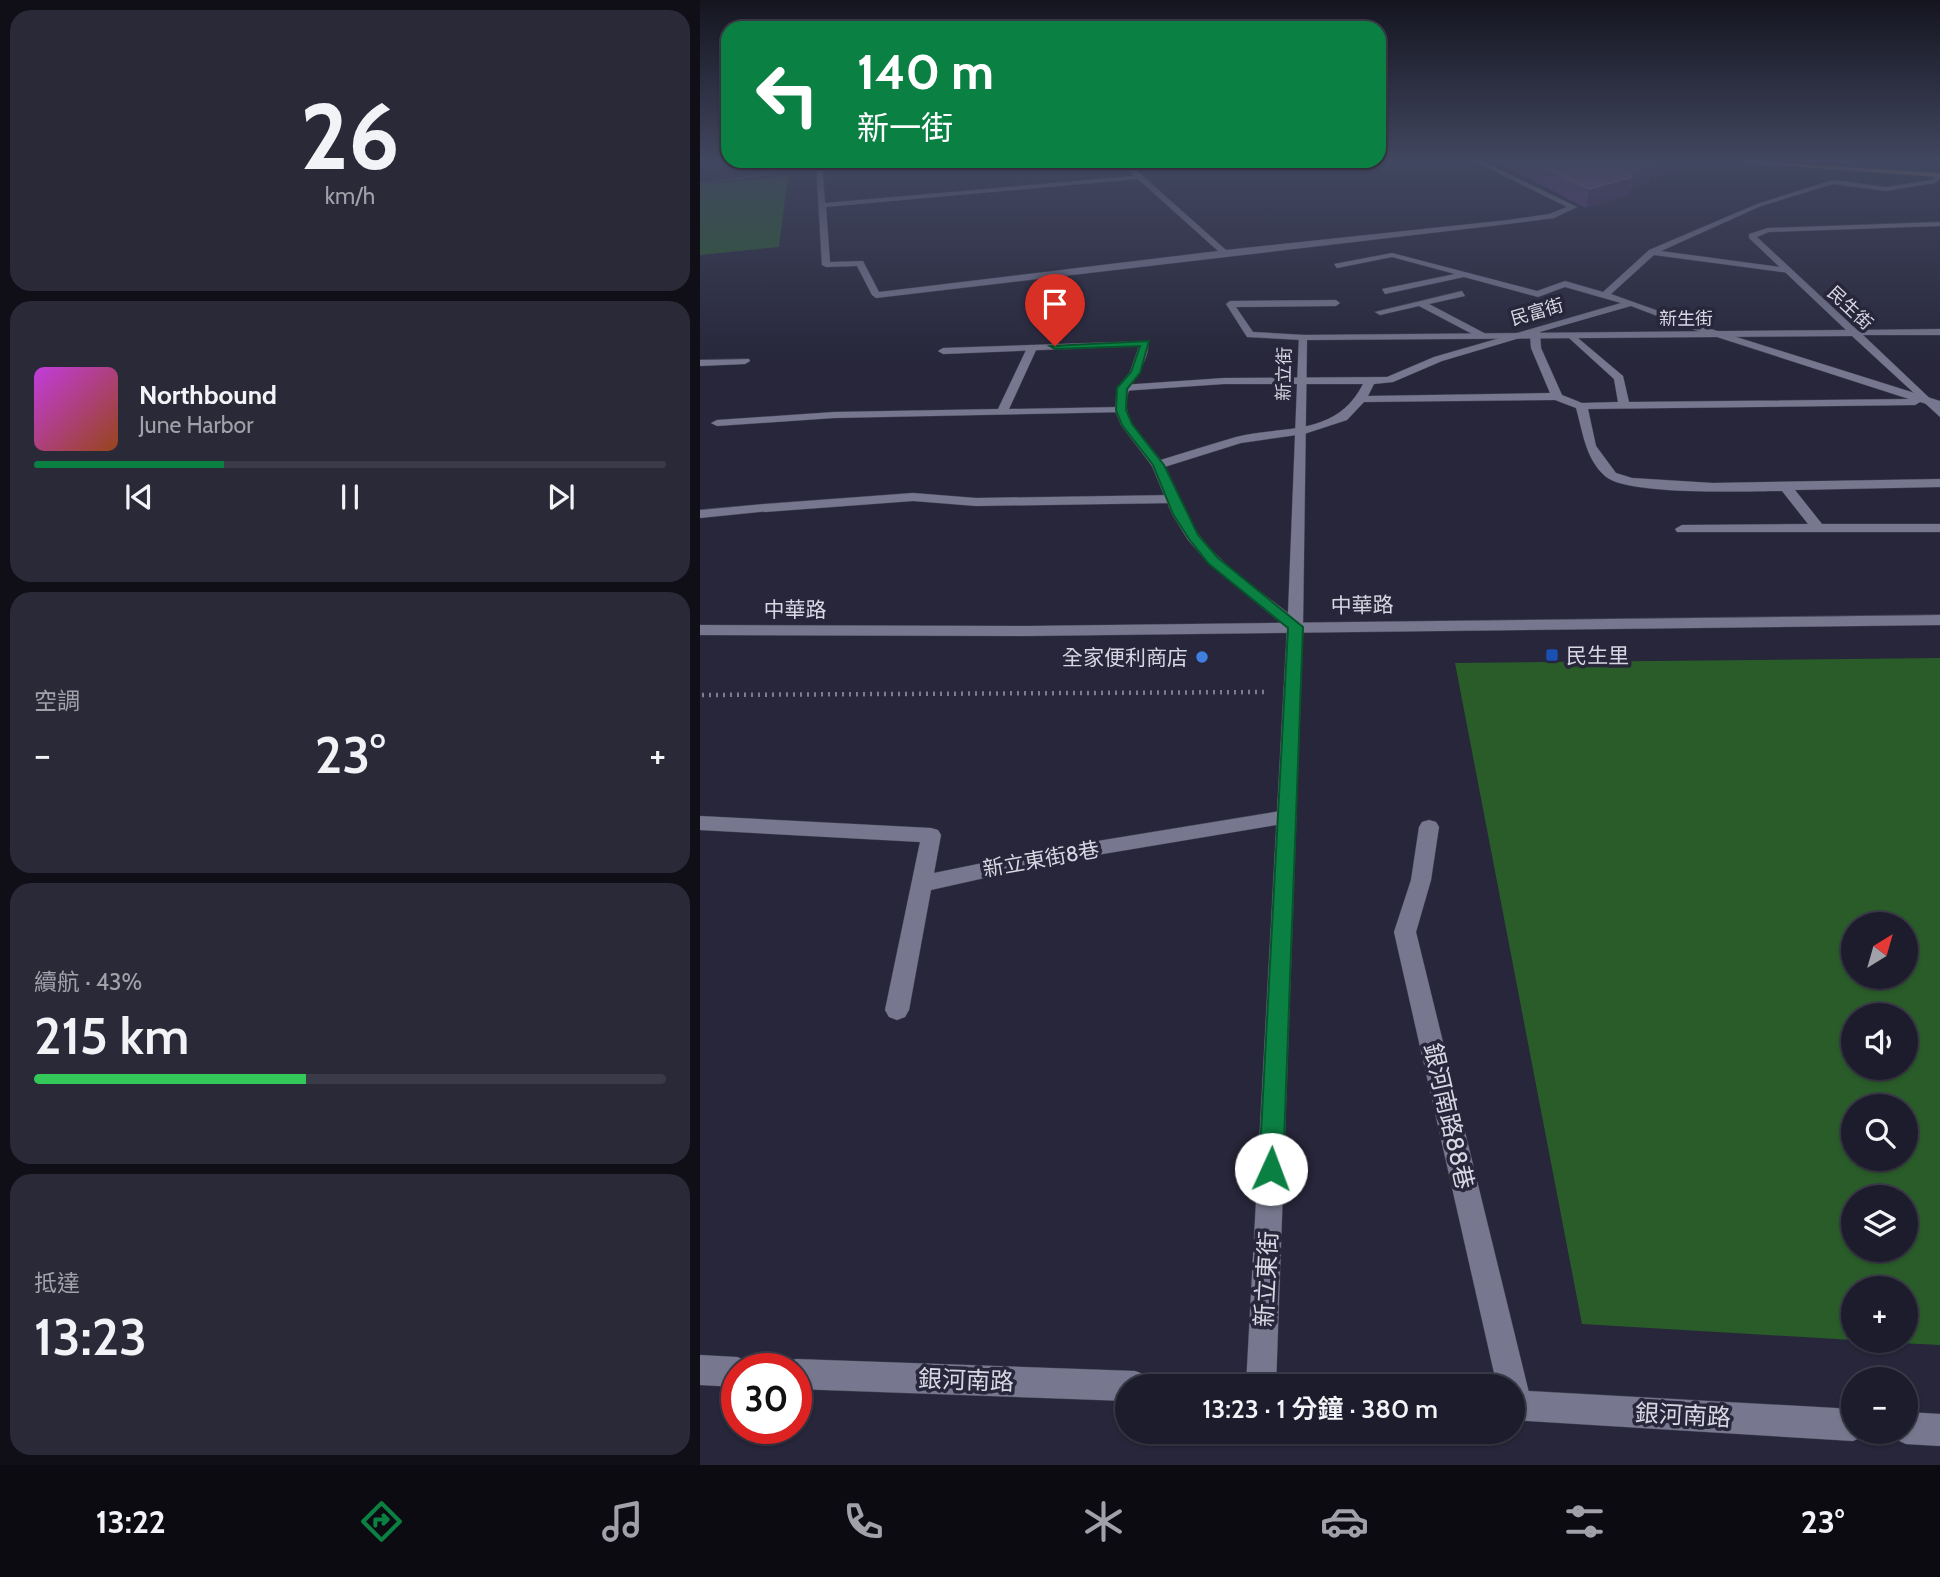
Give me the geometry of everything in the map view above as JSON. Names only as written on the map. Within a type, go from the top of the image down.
[{"type":"street","points":[[824,229],[826,265],[860,263],[876,295],[1442,229]]},
{"type":"street","points":[[1198,229],[1224,253]]},
{"type":"street","points":[[1605,295],[1652,252],[1704,229]]},
{"type":"street","name":"民生街","points":[[1786,229],[1768,230],[1752,236],[1940,414]]},
{"type":"street","points":[[1652,252],[1787,271]]},
{"type":"street","points":[[1336,266],[1392,256],[1538,294],[1564,285],[1631,303],[1926,401]]},
{"type":"street","points":[[1385,291],[1466,275]]},
{"type":"street","points":[[1380,312],[1462,294]]},
{"type":"street","points":[[1302,337],[1250,335],[1230,304],[1336,303]]},
{"type":"street","points":[[1420,303],[1483,336]]},
{"type":"street","name":"民富街","points":[[1122,388],[1224,381],[1390,380],[1438,359],[1631,303]]},
{"type":"street","name":"新生街","points":[[1535,333],[1572,336],[1940,332]]},
{"type":"street","points":[[1535,333],[1535,348],[1557,397]]},
{"type":"street","name":"新立街","points":[[1296,627],[1302,337],[1517,336]]},
{"type":"street","points":[[1572,336],[1619,378],[1624,406]]},
{"type":"street","points":[[943,351],[1145,343],[1135,373],[1122,388],[1121,410],[1127,425],[1158,465],[1179,514],[1193,537],[1214,561],[1296,627]]},
{"type":"street","points":[[1002,412],[1032,348]]},
{"type":"street","points":[[700,363],[745,361]]},
{"type":"street","points":[[1158,465],[1240,440],[1300,432],[1343,418],[1361,398],[1370,381]]},
{"type":"street","points":[[1361,398],[1557,397],[1581,406],[1926,401],[1940,403]]},
{"type":"street","points":[[1581,406],[1590,436],[1590,446],[1613,477],[1632,484],[1669,486],[1940,483]]},
{"type":"street","points":[[717,423],[834,415],[1121,410]]},
{"type":"street","points":[[1784,485],[1819,529]]},
{"type":"street","points":[[700,514],[913,497],[976,502],[1174,499]]},
{"type":"street","points":[[1682,529],[1940,528]]},
{"type":"street","name":"中華路","points":[[700,630],[1940,620]]},
{"type":"street","name":"新立東街","points":[[1262,1374],[1296,627]]},
{"type":"street","name":"新立東街8巷","points":[[921,884],[1025,861],[1287,817]]},
{"type":"street","points":[[700,823],[931,835],[897,1010]]},
{"type":"street","name":"銀河南路88巷","points":[[1429,827],[1421,880],[1405,932],[1508,1374]]},
{"type":"street","points":[[700,1370],[721,1371]]},
{"type":"street","name":"銀河南路","points":[[812,1375],[1115,1385]]},
{"type":"street","name":"銀河南路","points":[[1525,1406],[1841,1423]]},
{"type":"street","points":[[1918,1429],[1940,1430]]},
{"type":"path","points":[[702,695],[1292,692]]},
{"type":"green space","points":[[700,229],[781,229],[779,247],[700,255]]},
{"type":"green space","points":[[1940,658],[1940,1345],[1918,1344],[1918,1276],[1841,1276],[1841,1339],[1582,1324],[1455,663]]},
{"type":"place","name":"民生里","points":[[1552,655]]},
{"type":"place","name":"全家便利商店","points":[[1202,657]]},
{"type":"route","points":[[1055,346],[1145,343],[1138,357],[1135,373],[1122,388],[1121,410],[1127,425],[1158,465],[1179,514],[1193,537],[1214,561],[1296,627],[1271,1169]]}]
